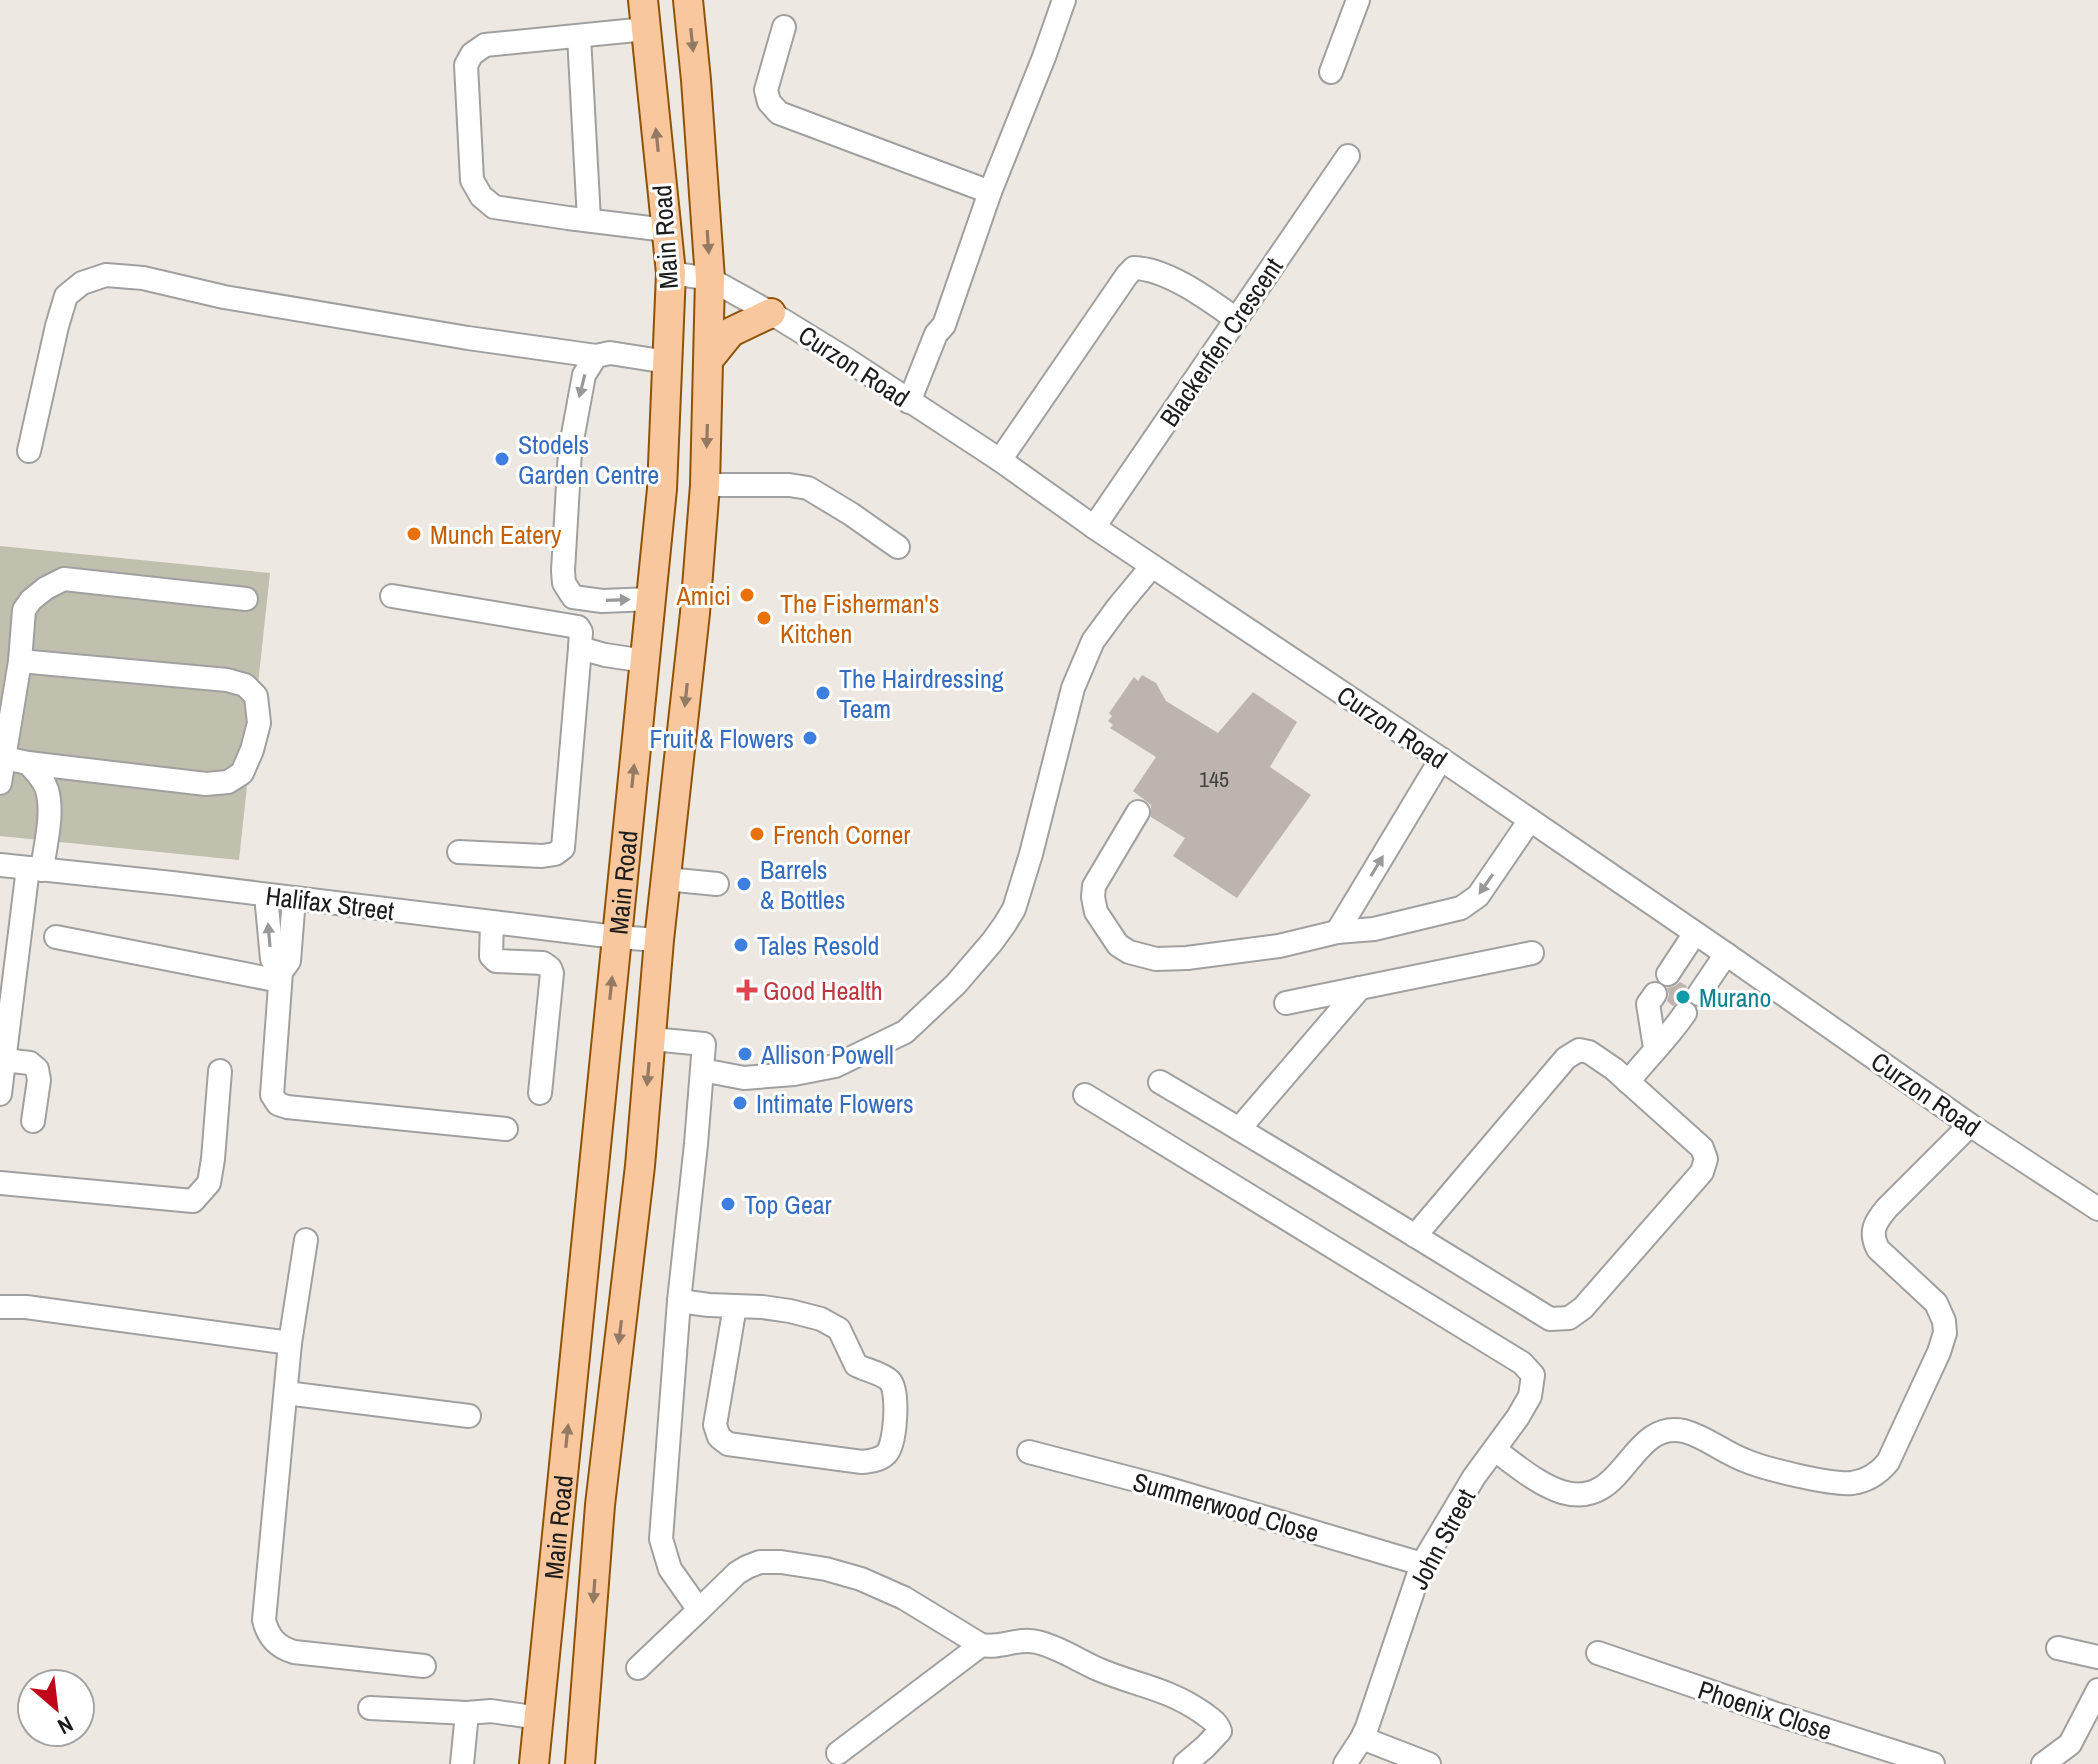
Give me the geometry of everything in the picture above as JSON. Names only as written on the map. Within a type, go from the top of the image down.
[{"type":"main road","name":"Main Road","points":[[534,1764],[662,489],[671,273],[643,0]]},
{"type":"main road","name":"Main Road","points":[[580,1764],[600,1505],[640,1166],[659,940],[695,613],[705,485],[710,279],[688,0]]},
{"type":"main road","points":[[710,358],[731,332],[771,313]]},
{"type":"street","points":[[915,406],[947,337],[944,325],[990,192],[1064,0]]},
{"type":"street","points":[[1331,72],[1358,0]]},
{"type":"street","points":[[784,27],[766,90],[769,102],[779,113],[990,192]]},
{"type":"street","points":[[646,29],[485,45],[472,54],[466,65],[472,180],[481,196],[494,207],[666,230]]},
{"type":"street","points":[[579,36],[589,220]]},
{"type":"street","name":"Blackenfen Crescent","points":[[1094,527],[1348,156]]},
{"type":"street","points":[[1000,460],[1134,268],[1151,268],[1205,297],[1236,319]]},
{"type":"street","name":"Curzon Road","points":[[671,273],[710,279],[771,313],[1000,460],[1094,527],[1726,954],[1970,1125],[2098,1209]]},
{"type":"street","points":[[29,451],[66,296],[82,283],[106,275],[143,278],[224,297],[468,338],[596,356],[610,353],[667,362]]},
{"type":"street","points":[[596,356],[584,375],[570,451],[564,583],[573,597],[602,601],[651,599]]},
{"type":"street","points":[[705,485],[789,485],[808,488],[898,547]]},
{"type":"street","points":[[702,1070],[744,1078],[794,1074],[835,1066],[905,1032],[956,984],[992,942],[1014,909],[1073,688],[1093,641],[1152,566]]},
{"type":"street","points":[[0,783],[20,661],[24,610],[46,588],[64,579],[246,599]]},
{"type":"street","points":[[392,596],[578,627],[581,632],[563,848],[555,854],[542,856],[459,852]]},
{"type":"street","points":[[580,648],[645,661]]},
{"type":"street","points":[[4,758],[206,784],[228,782],[242,773],[259,723],[256,696],[245,685],[227,680],[20,661]]},
{"type":"street","points":[[1337,932],[1441,759]]},
{"type":"street","points":[[0,1094],[35,869],[49,804],[47,788],[28,763]]},
{"type":"street","points":[[1138,812],[1094,886],[1093,897],[1096,912],[1118,945],[1129,952],[1156,959],[1279,946],[1337,932],[1374,929],[1461,908],[1478,896],[1530,820]]},
{"type":"street","name":"Halifax Street","points":[[0,865],[659,940]]},
{"type":"street","points":[[666,879],[717,884]]},
{"type":"street","points":[[266,895],[272,959],[281,976]]},
{"type":"street","points":[[294,898],[289,961],[281,976],[272,1095],[278,1104],[506,1129]]},
{"type":"street","points":[[492,922],[493,959],[543,963],[552,973],[540,1093]]},
{"type":"street","points":[[1668,974],[1695,933]]},
{"type":"street","points":[[56,937],[281,976]]},
{"type":"street","points":[[1286,1003],[1532,953]]},
{"type":"street","points":[[1699,994],[1726,954]]},
{"type":"street","points":[[1239,1129],[1360,988]]},
{"type":"street","points":[[1655,994],[1648,1004],[1655,1048]]},
{"type":"street","points":[[1628,1082],[1685,1013]]},
{"type":"street","points":[[652,1039],[704,1044],[679,1301],[661,1539],[670,1569],[699,1610]]},
{"type":"street","points":[[1160,1082],[1550,1319],[1576,1315],[1702,1172],[1706,1159],[1702,1148],[1628,1082],[1589,1052],[1579,1050],[1566,1058],[1415,1236]]},
{"type":"street","points":[[4,1060],[30,1063],[37,1069],[39,1080],[33,1121]]},
{"type":"street","points":[[0,1183],[193,1201],[209,1183],[220,1071]]},
{"type":"street","name":"John Street","points":[[1085,1095],[1528,1368],[1533,1375],[1530,1396],[1518,1417],[1474,1477],[1422,1564],[1362,1738],[1345,1764]]},
{"type":"street","points":[[1495,1450],[1543,1483],[1561,1491],[1583,1495],[1602,1489],[1650,1438],[1673,1430],[1706,1439],[1744,1461],[1803,1475],[1849,1483],[1874,1474],[1888,1462],[1945,1333],[1944,1321],[1936,1303],[1878,1249],[1873,1228],[1887,1208],[1970,1125]]},
{"type":"street","points":[[306,1240],[290,1343],[264,1620],[267,1633],[284,1649],[294,1652],[424,1666]]},
{"type":"street","points":[[679,1301],[762,1307],[790,1311],[821,1319],[839,1329],[856,1365],[888,1379],[893,1387],[894,1438],[886,1455],[862,1462],[728,1444],[719,1437],[715,1425],[735,1306]]},
{"type":"street","points":[[0,1307],[26,1307],[290,1343]]},
{"type":"street","points":[[286,1393],[469,1416]]},
{"type":"street","name":"Summerwood Close","points":[[1029,1452],[1159,1486],[1422,1564]]},
{"type":"street","points":[[638,1668],[747,1567],[760,1562],[781,1562],[826,1569],[861,1579],[904,1598],[981,1645],[995,1647],[1022,1641],[1037,1642],[1104,1672],[1180,1698],[1217,1723],[1220,1731],[1185,1764]]},
{"type":"street","points":[[838,1753],[981,1645]]},
{"type":"street","points":[[2058,1648],[2098,1657]]},
{"type":"street","name":"Phoenix Close","points":[[1598,1653],[1933,1764]]},
{"type":"street","points":[[2043,1764],[2070,1744],[2098,1690]]},
{"type":"street","points":[[370,1708],[467,1713],[491,1711],[539,1718]]},
{"type":"street","points":[[462,1764],[467,1713]]},
{"type":"street","points":[[1362,1738],[1429,1764]]},
{"type":"shaded area","points":[[0,546],[270,573],[239,860],[0,836]]},
{"type":"building","points":[[1142,675],[1156,683],[1166,701],[1218,733],[1253,692],[1297,722],[1270,767],[1311,795],[1237,898],[1173,856],[1185,838],[1151,817],[1151,805],[1133,791],[1156,757],[1110,728],[1113,725],[1108,721],[1112,716],[1109,713],[1134,677],[1138,681]]},
{"type":"building","points":[[1680,982],[1687,986],[1686,999],[1673,1006],[1667,1001],[1667,988]]},
{"type":"place","name":"Stodels Garden Centre","points":[[502,459]]},
{"type":"place","name":"Munch Eatery","points":[[414,534]]},
{"type":"place","name":"Amici","points":[[747,595]]},
{"type":"place","name":"The Fisherman's Kitchen","points":[[764,618]]},
{"type":"place","name":"The Hairdressing Team","points":[[823,693]]},
{"type":"place","name":"Fruit & Flowers","points":[[810,738]]},
{"type":"place","name":"French Corner","points":[[757,834]]},
{"type":"place","name":"Barrels & Bottles","points":[[744,884]]},
{"type":"place","name":"Tales Resold","points":[[741,945]]},
{"type":"place","name":"Good Health","points":[[747,990]]},
{"type":"place","name":"Murano","points":[[1683,997]]},
{"type":"place","name":"Allison Powell","points":[[745,1054]]},
{"type":"place","name":"Intimate Flowers","points":[[740,1103]]},
{"type":"place","name":"Top Gear","points":[[728,1204]]}]
